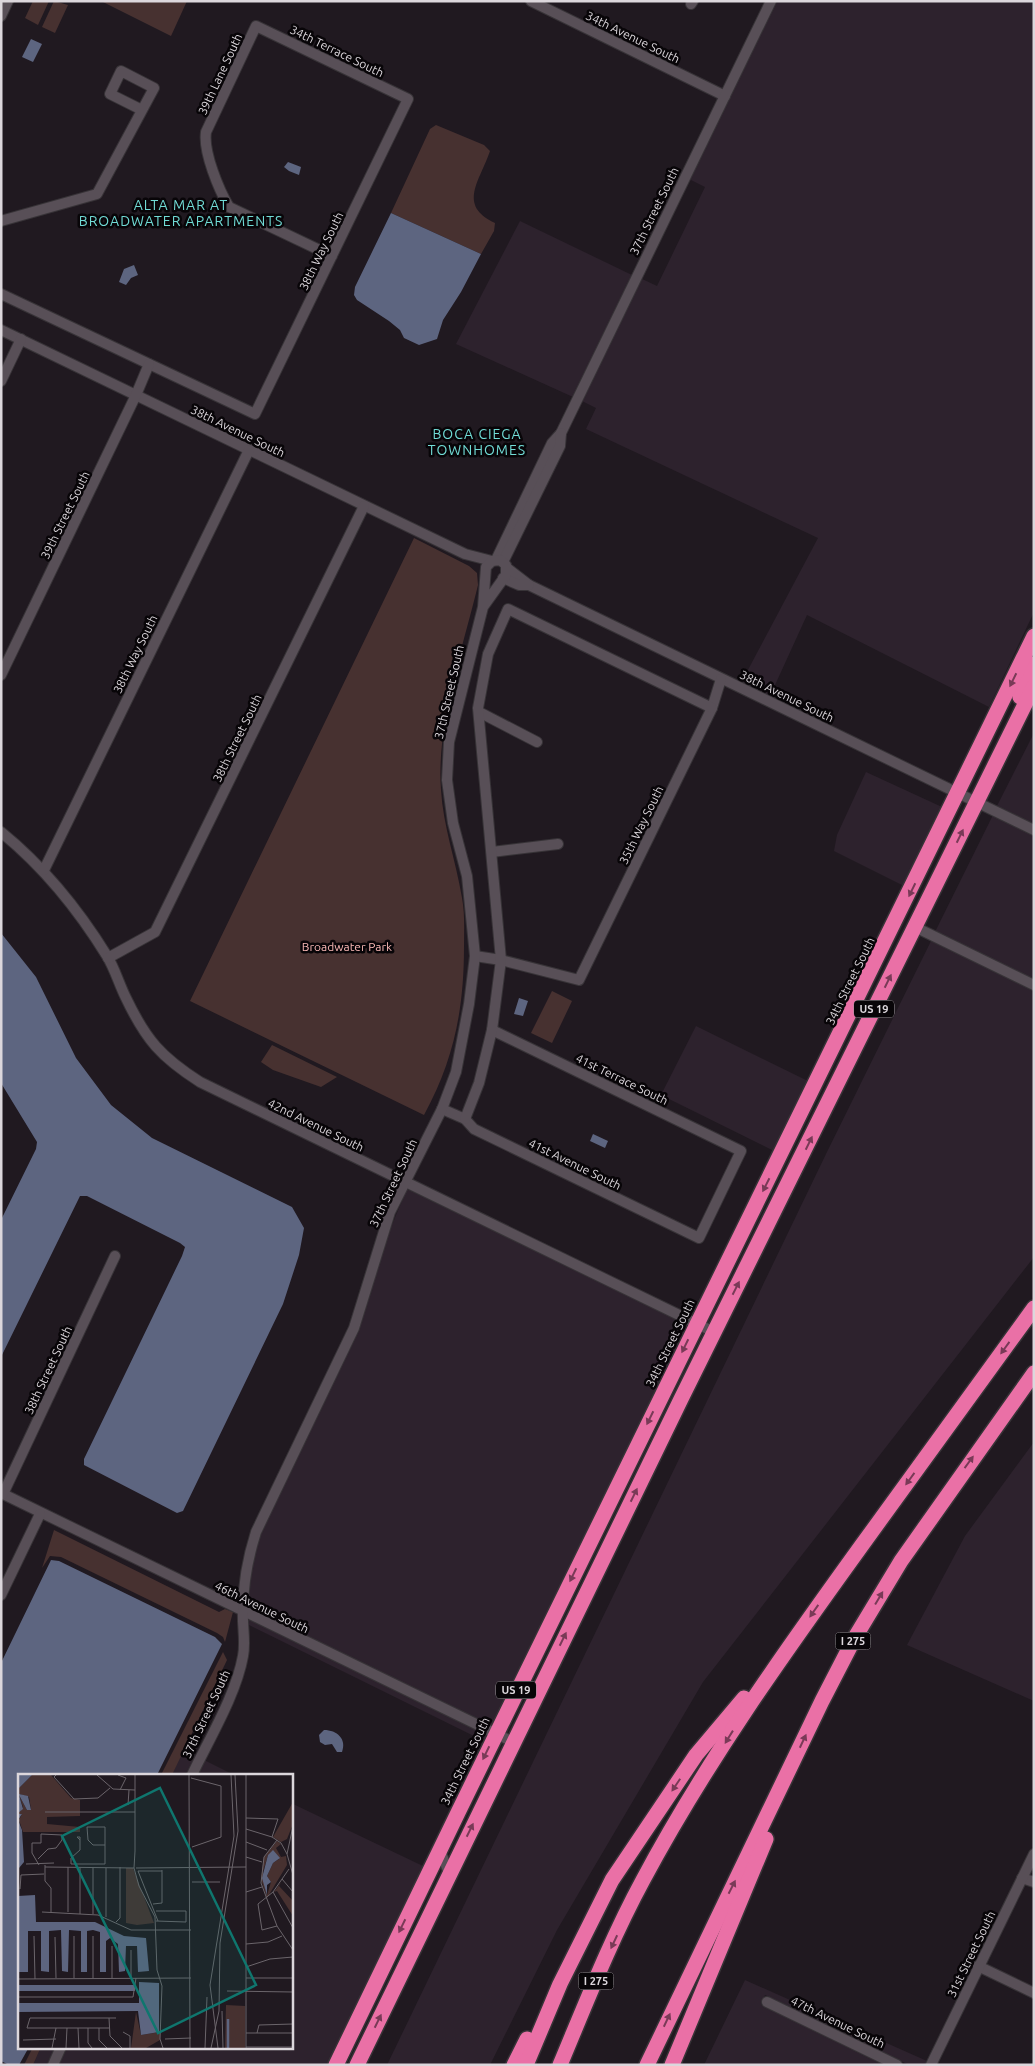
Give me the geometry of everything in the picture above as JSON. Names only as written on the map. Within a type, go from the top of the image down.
[{"type":"highway","name":"34th Street South","points":[[336,2065],[495,1733],[696,1323],[840,1036],[1034,636]]},
{"type":"highway","points":[[1021,713],[1022,690],[1034,664]]},
{"type":"highway","name":"US 19","points":[[357,2065],[612,1539],[1034,686]]},
{"type":"highway","points":[[858,1043],[854,1026],[868,998],[870,974]]},
{"type":"highway","points":[[824,1111],[824,1088],[842,1050],[840,1036]]},
{"type":"highway","name":"I 275","points":[[560,2065],[634,1897],[736,1726],[795,1638],[1034,1308]]},
{"type":"highway","name":"I 275","points":[[646,2065],[822,1701],[854,1639],[901,1561],[1034,1373]]},
{"type":"highway","points":[[612,1495],[612,1516],[608,1531],[612,1539]]},
{"type":"highway","points":[[593,1578],[593,1560],[601,1541],[600,1537],[594,1532]]},
{"type":"highway","points":[[526,2065],[560,1984],[612,1880],[623,1862],[696,1755],[795,1638]]},
{"type":"highway","points":[[672,2065],[770,1831],[776,1798]]},
{"type":"highway","points":[[514,2065],[534,2023],[560,1984]]},
{"type":"street","points":[[1,16],[8,1]]},
{"type":"street","name":"34th Avenue South","points":[[531,1],[725,96]]},
{"type":"street","name":"37th Street South","points":[[499,562],[552,443],[561,433],[771,1]]},
{"type":"street","name":"34th Terrace South","points":[[256,26],[408,99]]},
{"type":"street","name":"39th Lane South","points":[[256,26],[206,132],[204,142],[222,195],[229,207],[332,256]]},
{"type":"street","name":"38th Way South","points":[[255,414],[408,99]]},
{"type":"street","points":[[1,221],[96,194],[142,110]]},
{"type":"street","name":"38th Avenue South","points":[[1,294],[255,414]]},
{"type":"street","name":"38th Avenue South","points":[[1,330],[464,554],[499,562],[528,585],[1034,830]]},
{"type":"street","points":[[1,381],[22,339]]},
{"type":"street","name":"39th Street South","points":[[1,675],[136,395],[148,364]]},
{"type":"street","name":"38th Way South","points":[[44,870],[249,450]]},
{"type":"street","name":"38th Street South","points":[[108,958],[155,932],[364,506]]},
{"type":"street","name":"38th Avenue South","points":[[464,554],[486,573]]},
{"type":"street","points":[[499,562],[506,575],[502,579],[491,579],[486,573],[487,564],[499,562]]},
{"type":"street","name":"37th Street South","points":[[192,1774],[239,1674],[244,1655],[242,1611],[250,1552],[256,1532],[354,1328],[379,1242],[390,1212],[442,1109],[456,1072],[469,1004],[475,956],[467,876],[453,823],[447,780],[449,742],[455,710],[483,607],[486,573]]},
{"type":"street","name":"37th Street South","points":[[483,607],[502,579]]},
{"type":"street","name":"38th Avenue South","points":[[502,579],[519,585],[528,585]]},
{"type":"street","points":[[465,1119],[479,1083],[492,1030],[501,960],[478,712],[488,654],[508,609],[712,708]]},
{"type":"street","name":"35th Way South","points":[[501,960],[579,980],[712,708],[721,679]]},
{"type":"street","points":[[478,712],[537,742]]},
{"type":"street","name":"42nd Avenue South","points":[[1,832],[44,870],[82,919],[108,958],[138,1024],[156,1049],[174,1065],[200,1082],[714,1332]]},
{"type":"street","points":[[492,852],[558,844]]},
{"type":"street","points":[[914,927],[1034,985]]},
{"type":"street","points":[[475,956],[501,960]]},
{"type":"street","name":"41st Terrace South","points":[[492,1030],[741,1151],[699,1238]]},
{"type":"street","name":"41st Avenue South","points":[[442,1109],[465,1119],[474,1129],[699,1238]]},
{"type":"street","name":"38th Street South","points":[[2,1494],[115,1256]]},
{"type":"street","name":"46th Avenue South","points":[[2,1494],[513,1742]]},
{"type":"street","points":[[1,1594],[40,1514]]},
{"type":"street","points":[[439,1848],[449,1874]]},
{"type":"street","name":"31st Street South","points":[[931,2065],[1034,1854]]},
{"type":"street","points":[[1022,1878],[1034,1882]]},
{"type":"street","points":[[978,1966],[1034,1993]]},
{"type":"street","name":"47th Avenue South","points":[[767,2002],[897,2065]]},
{"type":"street","points":[[53,2065],[61,2048]]},
{"type":"shaded area","points":[[776,1],[1034,1],[1034,612],[989,707],[807,615],[770,696],[741,683],[818,538],[586,429],[596,408],[582,401],[640,278],[657,286],[705,187],[689,179]]},
{"type":"shaded area","points":[[520,221],[632,275],[573,397],[456,344]]},
{"type":"shaded area","points":[[1034,733],[1034,824],[997,806]]},
{"type":"shaded area","points":[[866,772],[942,807],[904,886],[834,851],[837,835]]},
{"type":"shaded area","points":[[993,815],[1034,835],[1034,979],[935,932]]},
{"type":"shaded area","points":[[931,941],[1034,990],[1034,1257],[703,1682],[557,1930],[490,2065],[387,2065],[826,1154]]},
{"type":"shaded area","points":[[696,1026],[808,1081],[774,1151],[661,1095]]},
{"type":"shaded area","points":[[407,1189],[684,1323],[680,1333],[682,1335],[493,1727],[247,1608],[254,1553],[260,1534],[358,1330],[383,1246]]},
{"type":"shaded area","points":[[1034,1442],[1034,1701],[907,1645],[965,1536]]},
{"type":"shaded area","points":[[248,1619],[489,1736],[486,1742],[249,1625]]},
{"type":"shaded area","points":[[183,1750],[196,1756],[187,1774],[172,1774]]},
{"type":"shaded area","points":[[204,1760],[232,1774],[197,1774]]},
{"type":"shaded area","points":[[292,1803],[425,1867],[331,2065],[58,2065],[66,2048],[292,2048]]},
{"type":"shaded area","points":[[745,1980],[927,2061],[926,2065],[909,2065],[765,1995],[761,2004],[886,2065],[704,2065]]},
{"type":"shaded area","points":[[41,2048],[56,2048],[48,2065],[33,2065]]},
{"type":"green space","points":[[33,1],[49,1],[38,25],[25,18]]},
{"type":"green space","points":[[54,1],[68,5],[55,33],[42,27]]},
{"type":"green space","points":[[101,1],[187,1],[171,36]]},
{"type":"green space","points":[[436,125],[484,145],[490,151],[474,192],[477,208],[483,216],[495,223],[494,231],[481,254],[391,213],[430,129]]},
{"type":"green space","name":"Broadwater Park","points":[[414,538],[469,566],[477,573],[478,585],[452,687],[443,740],[441,765],[444,817],[464,910],[462,992],[450,1054],[424,1115],[190,1001]]},
{"type":"green space","points":[[552,991],[572,1001],[552,1043],[531,1033]]},
{"type":"green space","points":[[272,1045],[337,1077],[321,1087],[273,1070],[261,1062]]},
{"type":"green space","points":[[54,1530],[219,1612],[225,1609],[233,1612],[225,1642],[223,1637],[217,1633],[61,1557],[50,1556],[42,1568]]},
{"type":"green space","points":[[223,1652],[227,1660],[172,1774],[162,1774]]},
{"type":"green space","points":[[32,2048],[41,2048],[33,2065],[24,2065]]},
{"type":"water","points":[[31,39],[42,44],[33,62],[22,57]]},
{"type":"water","points":[[288,162],[301,167],[299,175],[284,167]]},
{"type":"water","points":[[391,213],[481,254],[461,292],[443,320],[437,339],[419,345],[404,338],[400,330],[357,300],[354,295],[355,287]]},
{"type":"water","points":[[134,265],[138,275],[131,278],[126,285],[119,282],[124,269]]},
{"type":"water","points":[[1,933],[36,977],[76,1058],[111,1105],[152,1138],[292,1207],[304,1228],[299,1255],[283,1304],[183,1511],[177,1513],[84,1465],[84,1459],[185,1247],[87,1196],[80,1196],[1,1357],[1,1220],[36,1149],[37,1142],[1,1083]]},
{"type":"water","points":[[519,998],[528,1001],[523,1016],[514,1014]]},
{"type":"water","points":[[593,1134],[608,1141],[605,1148],[590,1141]]},
{"type":"water","points":[[51,1560],[59,1561],[215,1637],[222,1644],[157,1774],[18,1774],[18,2048],[28,2048],[19,2065],[9,2065],[1,2061],[1,1663]]},
{"type":"water","points":[[324,1730],[329,1730],[340,1736],[343,1743],[342,1752],[337,1752],[332,1744],[325,1745],[320,1742],[319,1735]]},
{"type":"district","name":"ALTA MAR AT BROADWATER APARTMENTS","points":[[181,214]]},
{"type":"district","name":"BOCA CIEGA TOWNHOMES","points":[[477,442]]}]
